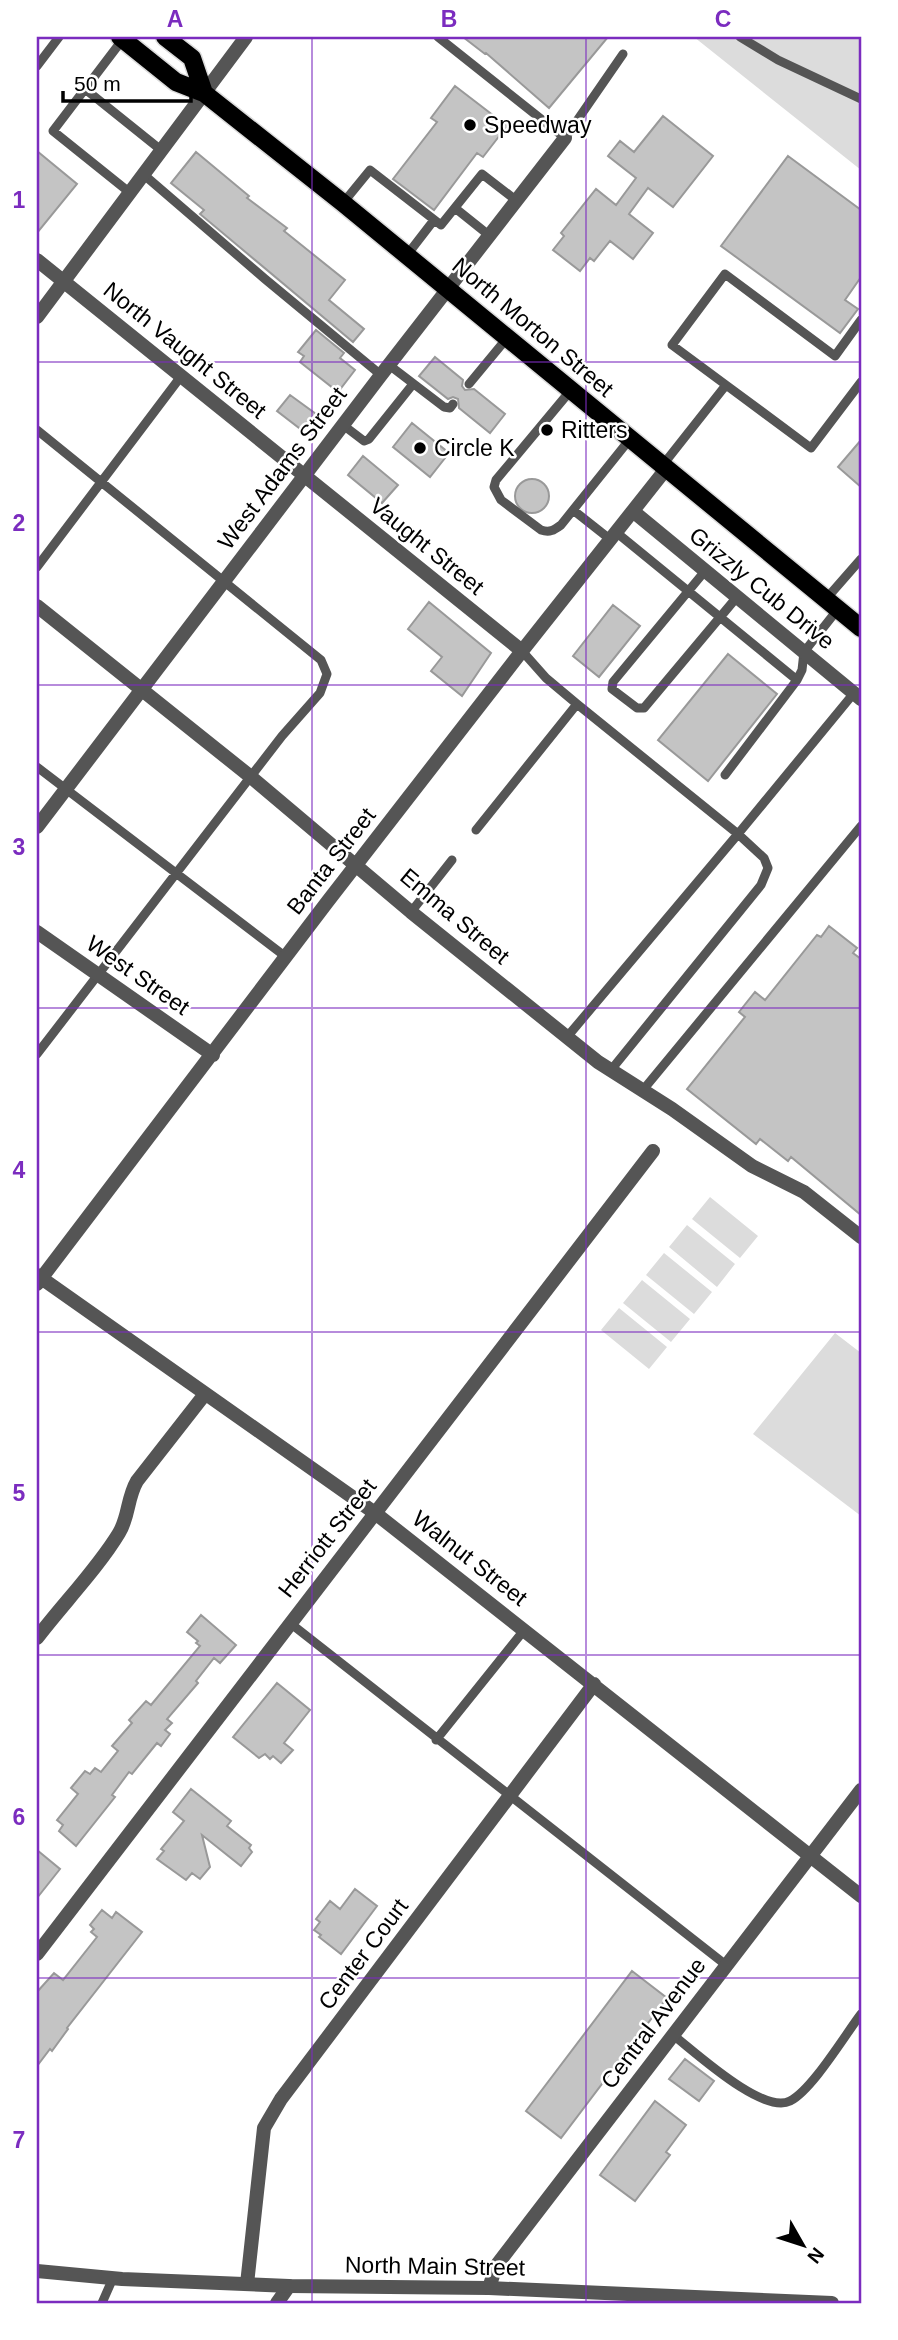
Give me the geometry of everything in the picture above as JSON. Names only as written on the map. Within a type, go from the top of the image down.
[{"type":"main road","points":[[165,37],[192,58],[204,93]]},
{"type":"main road","name":"North Morton Street","points":[[122,38],[176,82],[204,93],[344,203],[861,628]]},
{"type":"street","points":[[37,317],[247,37]]},
{"type":"street","name":"West Adams Street","points":[[37,827],[565,138]]},
{"type":"street","name":"North Vaught Street","points":[[37,260],[182,375],[304,477]]},
{"type":"street","name":"Banta Street","points":[[38,1279],[522,651],[634,512],[664,467]]},
{"type":"street","name":"Vaught Street","points":[[304,477],[522,651]]},
{"type":"street","name":"Grizzly Cub Drive","points":[[634,512],[858,696]]},
{"type":"street","name":"Emma Street","points":[[37,606],[251,777],[411,912],[567,1037],[752,1166],[804,1192],[861,1237]]},
{"type":"street","name":"West Street","points":[[37,932],[213,1055]]},
{"type":"street","name":"Herriott Street","points":[[37,1954],[653,1150]]},
{"type":"street","name":"Walnut Street","points":[[38,1279],[375,1513],[526,1629],[861,1896]]},
{"type":"street","points":[[37,1638],[113,1541],[126,1517],[130,1493],[137,1481],[205,1394]]},
{"type":"street","name":"Center Court","points":[[247,2284],[264,2128],[281,2099],[594,1684]]},
{"type":"street","name":"Central Avenue","points":[[489,2288],[496,2266],[861,1790]]},
{"type":"street","name":"North Main Street","points":[[37,2272],[289,2286],[489,2288],[624,2300],[832,2303]]},
{"type":"street","points":[[277,2303],[289,2286]]},
{"type":"lane","points":[[37,66],[59,37]]},
{"type":"lane","points":[[439,37],[565,138],[623,54]]},
{"type":"lane","points":[[740,37],[778,60],[861,99]]},
{"type":"lane","points":[[122,38],[53,131],[129,192]]},
{"type":"lane","points":[[85,89],[161,150]]},
{"type":"lane","points":[[344,203],[370,170],[441,225],[482,174],[517,201]]},
{"type":"lane","points":[[144,174],[265,279],[385,370],[414,384],[444,407],[450,408],[453,404]]},
{"type":"lane","points":[[455,208],[490,236]]},
{"type":"lane","points":[[407,255],[434,220]]},
{"type":"lane","points":[[861,320],[835,356],[725,274],[672,345],[811,449],[861,382]]},
{"type":"lane","points":[[469,384],[508,338]]},
{"type":"lane","points":[[37,566],[182,375]]},
{"type":"lane","points":[[343,425],[364,441],[369,439],[414,384]]},
{"type":"lane","points":[[664,467],[726,385]]},
{"type":"lane","points":[[571,390],[496,480],[494,487],[501,500],[547,532],[554,530],[561,525],[630,439]]},
{"type":"lane","points":[[37,430],[321,660],[327,674],[320,694],[294,721],[37,1055]]},
{"type":"lane","points":[[573,510],[688,591],[797,681]]},
{"type":"lane","points":[[725,775],[797,681],[803,670],[804,652],[861,559]]},
{"type":"lane","points":[[705,571],[613,682],[612,690],[637,708],[643,708],[737,597]]},
{"type":"lane","points":[[522,651],[546,678],[738,834],[764,858],[768,867],[761,885],[611,1070]]},
{"type":"lane","points":[[567,1037],[858,696]]},
{"type":"lane","points":[[476,830],[577,704]]},
{"type":"lane","points":[[37,767],[286,957]]},
{"type":"lane","points":[[643,1090],[861,826]]},
{"type":"lane","points":[[411,912],[452,860]]},
{"type":"lane","points":[[290,1623],[726,1965]]},
{"type":"lane","points":[[436,1740],[526,1629]]},
{"type":"lane","points":[[673,2035],[755,2097],[777,2104],[790,2101],[808,2085],[861,2014]]},
{"type":"lane","points":[[102,2303],[113,2278]]},
{"type":"shaded area","points":[[694,37],[861,37],[861,170]]},
{"type":"shaded area","points":[[710,1197],[758,1236],[740,1258],[692,1219]]},
{"type":"shaded area","points":[[687,1225],[735,1264],[717,1287],[669,1247]]},
{"type":"shaded area","points":[[664,1253],[712,1292],[694,1314],[646,1275]]},
{"type":"shaded area","points":[[642,1280],[690,1319],[671,1342],[623,1303]]},
{"type":"shaded area","points":[[619,1308],[667,1347],[649,1369],[601,1330]]},
{"type":"shaded area","points":[[835,1333],[861,1353],[861,1516],[753,1434]]},
{"type":"building","points":[[463,37],[608,37],[549,108],[486,53]]},
{"type":"building","points":[[455,86],[507,126],[483,157],[477,153],[434,210],[393,179],[437,122],[431,118]]},
{"type":"building","points":[[663,116],[713,156],[673,207],[648,188],[629,214],[653,233],[633,259],[610,241],[594,261],[590,258],[580,271],[553,250],[564,236],[561,233],[596,189],[616,205],[636,178],[608,156],[620,141],[634,152]]},
{"type":"building","points":[[37,151],[77,184],[37,233]]},
{"type":"building","points":[[196,152],[249,196],[247,198],[287,228],[284,231],[345,280],[329,300],[364,329],[353,342],[200,214],[204,210],[171,183]]},
{"type":"building","points":[[788,156],[861,210],[861,277],[845,300],[858,309],[840,333],[721,246]]},
{"type":"building","points":[[316,330],[344,353],[340,358],[355,370],[338,392],[300,362],[304,356],[298,352]]},
{"type":"building","points":[[435,357],[463,380],[462,386],[465,390],[474,389],[505,414],[490,433],[459,408],[458,399],[448,399],[419,376]]},
{"type":"building","points":[[290,395],[316,414],[303,431],[277,411]]},
{"type":"building","points":[[412,423],[449,453],[430,477],[393,447]]},
{"type":"building","points":[[861,440],[861,487],[838,467]]},
{"type":"building","points":[[363,456],[398,485],[382,503],[348,475]]},
{"type":"building","points":[[532,479],[544,484],[549,496],[544,508],[532,513],[520,508],[515,496],[520,484]]},
{"type":"building","points":[[429,602],[491,653],[462,696],[431,671],[442,657],[408,629]]},
{"type":"building","points":[[613,605],[640,626],[599,677],[573,656]]},
{"type":"building","points":[[728,654],[777,694],[708,781],[658,740]]},
{"type":"building","points":[[829,926],[857,948],[853,953],[861,959],[861,1215],[791,1157],[788,1161],[760,1139],[756,1144],[687,1089],[745,1017],[739,1012],[755,992],[765,1000],[817,935],[821,937]]},
{"type":"building","points":[[201,1615],[236,1645],[220,1663],[214,1658],[196,1681],[198,1683],[167,1719],[172,1723],[165,1730],[170,1734],[161,1746],[157,1743],[132,1774],[129,1772],[112,1795],[115,1797],[76,1846],[59,1831],[63,1825],[57,1820],[78,1794],[71,1788],[85,1771],[90,1774],[95,1768],[101,1772],[118,1751],[112,1746],[132,1723],[129,1720],[146,1701],[151,1705],[200,1646],[187,1632]]},
{"type":"building","points":[[277,1683],[310,1710],[284,1743],[293,1750],[281,1763],[273,1756],[270,1759],[265,1754],[259,1758],[233,1737]]},
{"type":"building","points":[[191,1789],[231,1821],[227,1826],[251,1845],[249,1848],[252,1852],[241,1866],[202,1835],[210,1867],[200,1879],[192,1873],[186,1880],[157,1859],[164,1851],[161,1849],[184,1821],[173,1812]]},
{"type":"building","points":[[37,1850],[60,1869],[37,1898]]},
{"type":"building","points":[[355,1889],[377,1906],[341,1954],[314,1930],[320,1922],[316,1919],[330,1901],[340,1909]]},
{"type":"building","points":[[102,1910],[112,1918],[116,1912],[142,1932],[52,2051],[50,2049],[37,2066],[37,1992],[54,1973],[63,1980],[97,1937],[91,1932],[94,1929],[90,1925]]},
{"type":"building","points":[[632,1971],[667,1998],[561,2138],[526,2111]]},
{"type":"building","points":[[685,2059],[714,2081],[699,2101],[669,2079]]},
{"type":"building","points":[[655,2101],[686,2125],[666,2152],[670,2155],[635,2201],[600,2175]]},
{"type":"place","name":"Speedway","points":[[470,125]]},
{"type":"place","name":"Ritters","points":[[547,430]]},
{"type":"place","name":"Circle K","points":[[420,448]]}]
